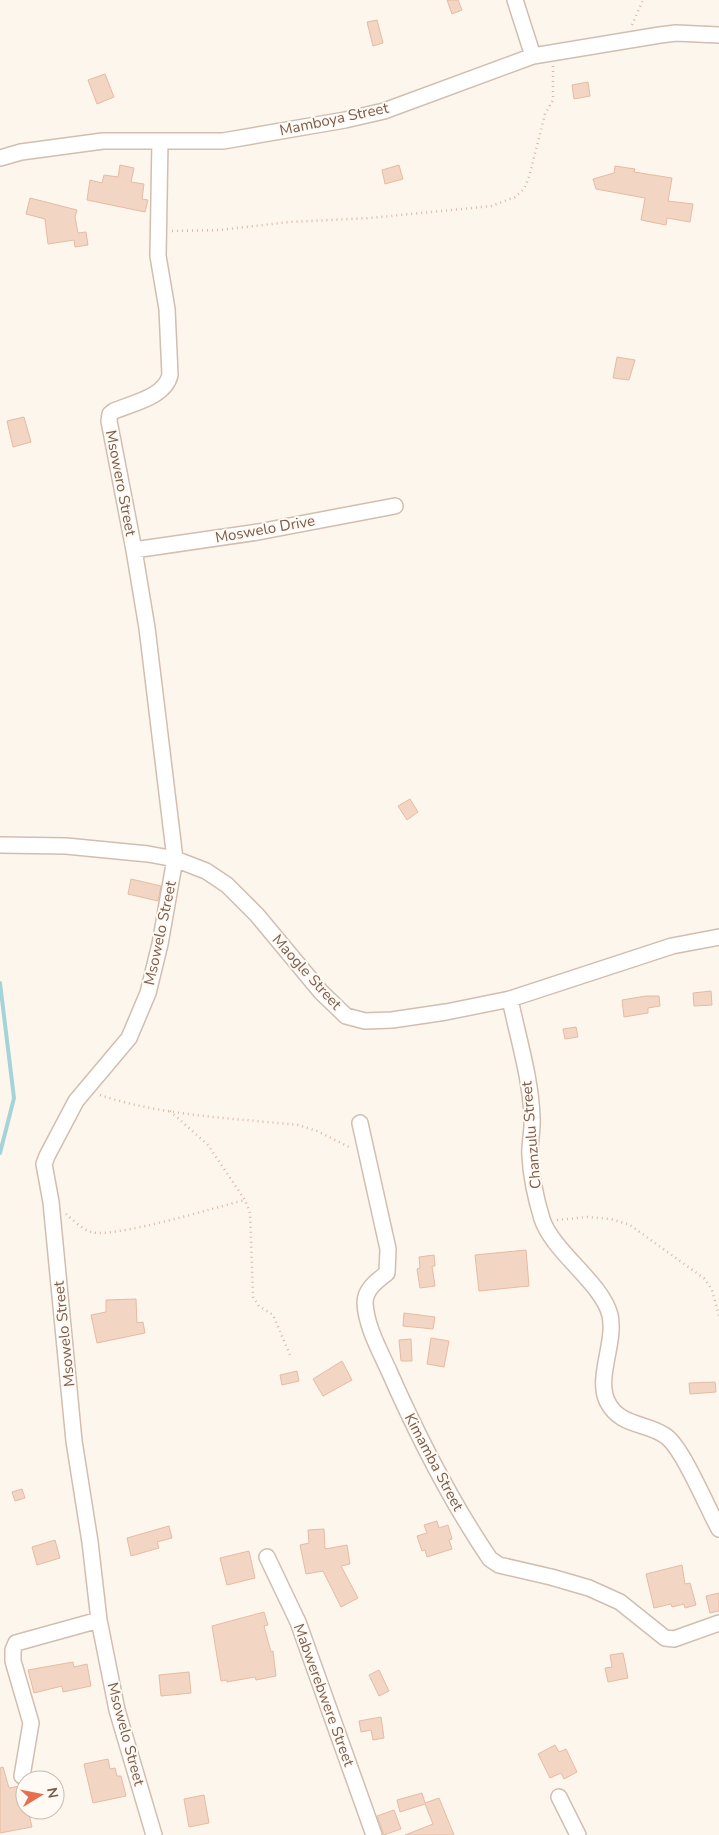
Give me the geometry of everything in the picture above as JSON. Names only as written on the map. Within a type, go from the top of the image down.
[{"type":"street","points":[[515,0],[534,56]]},
{"type":"street","name":"Mamboya Street","points":[[0,158],[21,152],[103,141],[223,141],[360,117],[384,111],[534,56],[676,33],[719,35]]},
{"type":"street","name":"Msowero Street","points":[[160,141],[158,256],[167,309],[170,375],[168,384],[159,392],[114,411],[110,414],[109,421],[134,550],[158,713],[175,859]]},
{"type":"street","name":"Moswelo Drive","points":[[134,550],[258,532],[394,506]]},
{"type":"street","name":"Maogle Street","points":[[0,846],[66,846],[148,854],[175,859],[206,871],[227,885],[290,953],[321,992],[346,1016],[364,1021],[392,1020],[510,999],[672,946],[719,937]]},
{"type":"street","name":"Msowelo Street","points":[[154,1835],[117,1710],[99,1620],[90,1542],[74,1441],[51,1202],[44,1164],[76,1101],[86,1090],[90,1082],[129,1038],[148,993],[160,944],[175,859]]},
{"type":"street","name":"Chanzulu Street","points":[[510,999],[528,1081],[532,1119],[530,1155],[532,1178],[543,1222],[566,1255],[593,1287],[610,1314],[612,1329],[604,1383],[607,1401],[628,1422],[666,1436],[678,1449],[719,1529]]},
{"type":"street","name":"Kimamba Street","points":[[360,1123],[388,1249],[389,1264],[387,1273],[367,1293],[365,1303],[368,1318],[395,1385],[440,1479],[490,1560],[499,1565],[589,1588],[620,1602],[666,1638],[674,1639],[719,1623]]},
{"type":"street","name":"Mabwerebwere Street","points":[[267,1557],[298,1622],[374,1835]]},
{"type":"street","points":[[23,1770],[31,1723],[13,1661],[13,1650],[16,1643],[99,1620]]},
{"type":"street","points":[[559,1797],[578,1835]]},
{"type":"path","points":[[625,40],[643,0]]},
{"type":"path","points":[[158,231],[220,230],[288,222],[370,218],[492,206],[515,197],[524,189],[529,177],[545,114],[553,100],[552,71],[556,52]]},
{"type":"path","points":[[86,1090],[119,1101],[168,1110],[214,1117],[298,1125],[317,1130],[350,1147],[370,1164]]},
{"type":"path","points":[[168,1110],[208,1144],[245,1200],[250,1213],[253,1297],[259,1306],[273,1315],[290,1355]]},
{"type":"path","points":[[51,1202],[92,1232],[107,1233],[152,1224],[245,1200]]},
{"type":"path","points":[[543,1222],[586,1217],[611,1219],[630,1225],[705,1279],[712,1290],[719,1316]]},
{"type":"building","points":[[447,0],[458,0],[462,10],[452,14]]},
{"type":"building","points":[[377,20],[383,43],[373,46],[367,22]]},
{"type":"building","points":[[105,74],[114,97],[97,104],[88,80]]},
{"type":"building","points":[[588,82],[590,96],[574,99],[572,85]]},
{"type":"building","points":[[120,165],[134,168],[131,182],[144,184],[142,199],[148,200],[145,212],[87,200],[90,180],[102,183],[104,175],[118,177]]},
{"type":"building","points":[[399,165],[403,179],[385,184],[382,170]]},
{"type":"building","points":[[615,166],[635,169],[634,172],[672,178],[668,201],[693,204],[690,222],[667,218],[666,225],[641,220],[645,198],[596,189],[593,179],[614,173]]},
{"type":"building","points":[[30,198],[77,210],[75,217],[78,233],[86,232],[88,245],[75,247],[74,240],[48,244],[45,219],[26,214]]},
{"type":"building","points":[[617,357],[635,360],[629,380],[613,378]]},
{"type":"building","points":[[24,417],[31,442],[13,447],[7,421]]},
{"type":"building","points":[[410,799],[418,812],[407,820],[398,806]]},
{"type":"building","points":[[131,879],[161,886],[158,901],[128,894]]},
{"type":"building","points":[[711,991],[712,1005],[694,1006],[693,993]]},
{"type":"building","points":[[659,996],[660,1006],[648,1008],[648,1013],[624,1017],[622,1000]]},
{"type":"building","points":[[576,1027],[578,1037],[565,1039],[563,1029]]},
{"type":"building","points":[[526,1250],[529,1286],[479,1291],[475,1255]]},
{"type":"building","points":[[434,1255],[435,1266],[432,1266],[435,1286],[420,1288],[417,1269],[420,1268],[419,1257]]},
{"type":"building","points":[[136,1299],[137,1323],[143,1322],[145,1333],[97,1343],[91,1315],[106,1312],[106,1300]]},
{"type":"building","points":[[404,1313],[435,1317],[433,1329],[403,1326]]},
{"type":"building","points":[[431,1338],[449,1341],[444,1367],[427,1364]]},
{"type":"building","points":[[411,1339],[412,1361],[401,1361],[399,1340]]},
{"type":"building","points":[[342,1361],[352,1380],[323,1396],[313,1379]]},
{"type":"building","points":[[297,1371],[299,1381],[282,1385],[280,1375]]},
{"type":"building","points":[[715,1382],[716,1392],[690,1394],[689,1383]]},
{"type":"building","points":[[22,1489],[25,1498],[15,1501],[12,1492]]},
{"type":"building","points":[[437,1521],[439,1528],[448,1525],[452,1539],[449,1540],[452,1549],[427,1557],[425,1550],[422,1551],[417,1536],[427,1533],[424,1525]]},
{"type":"building","points":[[169,1526],[172,1538],[157,1542],[159,1548],[131,1556],[127,1538]]},
{"type":"building","points":[[324,1529],[325,1549],[347,1545],[350,1564],[341,1566],[358,1598],[341,1607],[323,1571],[306,1574],[300,1545],[309,1543],[308,1530]]},
{"type":"building","points":[[55,1540],[60,1558],[37,1565],[32,1547]]},
{"type":"building","points":[[249,1551],[255,1578],[227,1585],[220,1558]]},
{"type":"building","points":[[682,1565],[685,1584],[690,1583],[696,1605],[685,1608],[684,1604],[672,1607],[671,1604],[654,1608],[646,1574]]},
{"type":"building","points":[[719,1593],[719,1611],[710,1613],[706,1596]]},
{"type":"building","points":[[264,1612],[268,1625],[264,1626],[271,1652],[273,1651],[276,1676],[256,1680],[255,1677],[227,1682],[227,1680],[221,1681],[212,1626]]},
{"type":"building","points":[[623,1653],[628,1678],[608,1682],[605,1668],[612,1667],[610,1655]]},
{"type":"building","points":[[73,1662],[74,1667],[87,1664],[91,1686],[63,1692],[62,1686],[34,1693],[28,1670]]},
{"type":"building","points":[[379,1670],[389,1691],[379,1696],[369,1675]]},
{"type":"building","points":[[189,1672],[191,1693],[161,1696],[159,1675]]},
{"type":"building","points":[[381,1717],[384,1738],[373,1740],[371,1730],[361,1732],[359,1721]]},
{"type":"building","points":[[555,1745],[559,1752],[566,1749],[577,1772],[564,1779],[561,1773],[550,1778],[538,1754]]},
{"type":"building","points":[[108,1759],[110,1769],[115,1768],[117,1776],[121,1776],[126,1796],[93,1803],[84,1764]]},
{"type":"building","points":[[3,1767],[9,1788],[15,1787],[15,1820],[30,1820],[32,1827],[0,1833],[0,1768]]},
{"type":"building","points":[[422,1793],[425,1803],[439,1798],[454,1835],[405,1835],[433,1824],[425,1804],[400,1812],[397,1800]]},
{"type":"building","points":[[204,1795],[209,1823],[189,1827],[184,1799]]},
{"type":"building","points":[[394,1810],[401,1829],[384,1835],[377,1816]]},
{"type":"waterway","points":[[0,983],[14,1098],[0,1153]]}]
